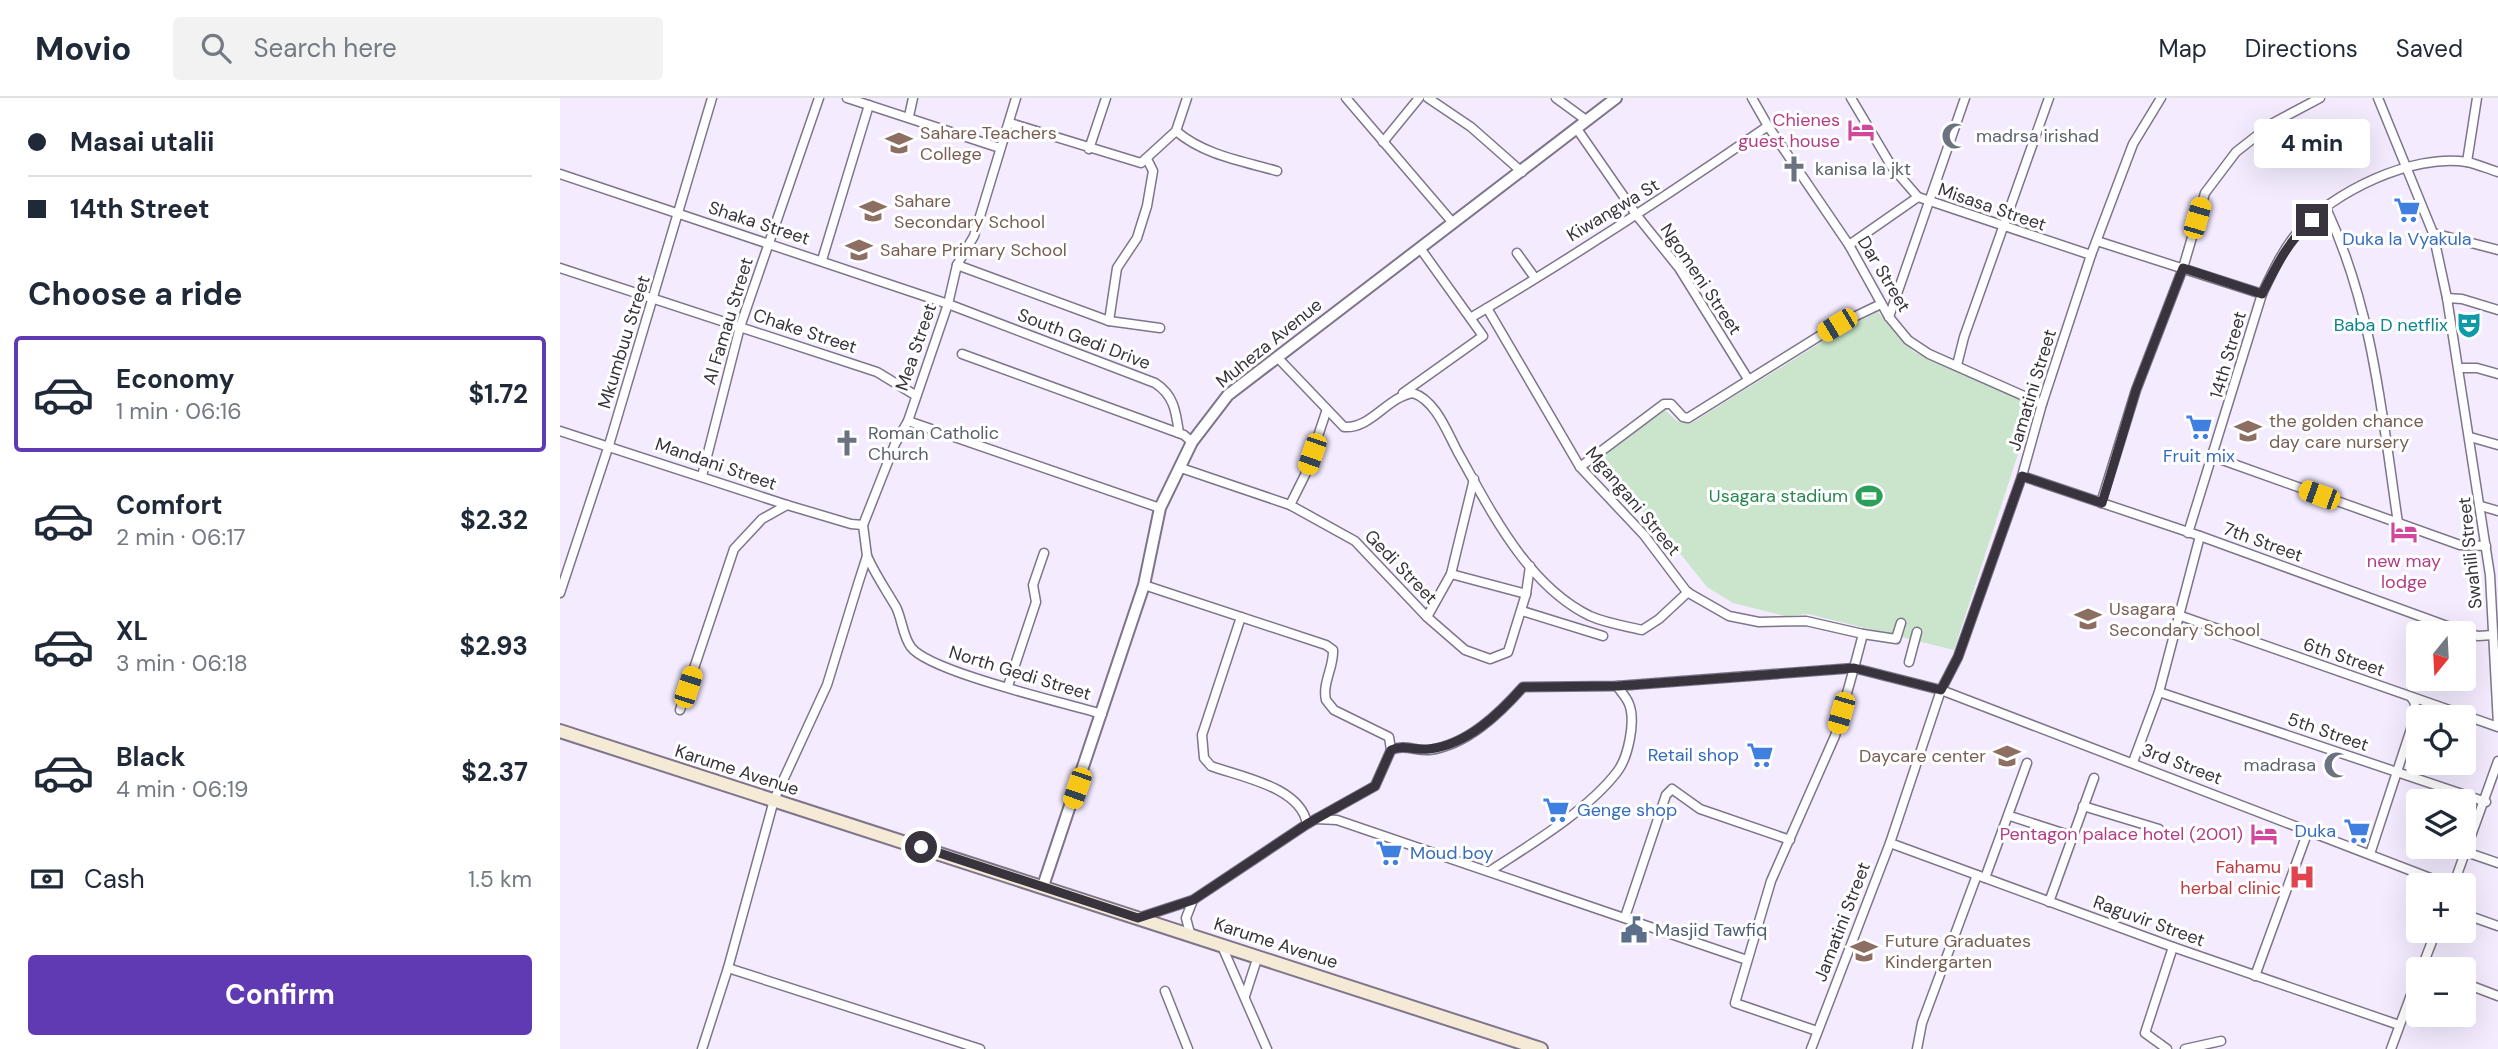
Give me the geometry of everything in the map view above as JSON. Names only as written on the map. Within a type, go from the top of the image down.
[{"type":"main road","name":"Karume Avenue","points":[[560,732],[1190,933],[1541,1049]]},
{"type":"street","name":"Mkumbuu Street","points":[[560,593],[654,299],[712,98]]},
{"type":"street","name":"Al Famau Street","points":[[702,476],[740,327],[818,98]]},
{"type":"street","points":[[847,98],[1000,148]]},
{"type":"street","points":[[908,116],[914,98]]},
{"type":"street","name":"Mea Street","points":[[702,1049],[728,968],[774,800],[827,685],[867,556],[863,525],[895,444],[908,421],[948,304],[957,265],[974,236],[1016,98]]},
{"type":"street","points":[[1089,149],[1106,98]]},
{"type":"street","points":[[1010,123],[1130,162],[1141,163],[1176,131],[1187,98]]},
{"type":"street","points":[[1346,98],[1453,223]]},
{"type":"street","points":[[1383,142],[1419,98]]},
{"type":"street","points":[[1428,98],[1471,127],[1522,172]]},
{"type":"street","points":[[1556,98],[1586,120]]},
{"type":"street","name":"Muheza Avenue","points":[[1043,886],[1144,585],[1160,508],[1192,442],[1228,395],[1616,98]]},
{"type":"street","name":"Dar Street","points":[[1752,98],[1768,126],[1849,244],[1889,317],[1908,340],[1929,354],[2042,404]]},
{"type":"street","name":"Misasa Street","points":[[1851,98],[1892,167],[1918,198],[2091,255]]},
{"type":"street","points":[[1889,317],[1965,98]]},
{"type":"street","points":[[1957,365],[1964,337],[2049,98]]},
{"type":"street","name":"Jamatini Street","points":[[1811,1049],[1890,843],[1941,690],[1958,657],[2022,476],[2042,404],[2091,255],[2133,144],[2161,98]]},
{"type":"street","points":[[2102,503],[2136,390],[2183,268],[2205,193],[2236,152],[2273,123],[2320,98]]},
{"type":"street","name":"Swahili Street","points":[[2378,98],[2433,233],[2447,298],[2486,546],[2494,575],[2498,726]]},
{"type":"street","points":[[2476,98],[2467,162],[2498,172]]},
{"type":"street","points":[[822,260],[869,105]]},
{"type":"street","name":"Kiwangwa St","points":[[1472,317],[1593,240],[1638,217],[1768,126]]},
{"type":"street","name":"Ngomeni Street","points":[[1577,129],[1638,217],[1692,286],[1748,379]]},
{"type":"street","points":[[1176,131],[1189,142],[1219,155],[1277,171]]},
{"type":"street","points":[[1109,321],[1117,268],[1137,238],[1147,206],[1153,171],[1147,159]]},
{"type":"street","name":"14th Street","points":[[2188,533],[2214,457],[2262,294],[2298,232],[2326,208],[2380,176],[2442,162],[2467,162]]},
{"type":"street","name":"Shaka Street","points":[[560,174],[948,304]]},
{"type":"street","points":[[1849,244],[1918,198]]},
{"type":"street","points":[[2326,208],[2341,241],[2372,343],[2398,523]]},
{"type":"street","points":[[2433,233],[2498,250]]},
{"type":"street","points":[[2097,241],[2262,294]]},
{"type":"street","points":[[1278,358],[1326,412],[1345,427],[1352,428],[1483,336],[1472,317],[1420,248]]},
{"type":"street","points":[[1517,253],[1535,278]]},
{"type":"street","points":[[957,265],[1109,321],[1160,328]]},
{"type":"street","name":"Chake Street","points":[[560,268],[877,372],[915,395]]},
{"type":"street","points":[[2447,298],[2462,299],[2498,310]]},
{"type":"street","name":"South Gedi Drive","points":[[948,304],[1155,383],[1165,390],[1175,407],[1179,433]]},
{"type":"street","points":[[1580,467],[1664,404],[1672,405],[1687,418],[1837,325],[1881,304]]},
{"type":"street","name":"Mgangani Street","points":[[1488,308],[1580,467],[1644,535],[1688,592],[1729,616],[1759,622],[1806,621],[1896,639],[1901,624]]},
{"type":"street","points":[[962,354],[1179,433],[1192,442]]},
{"type":"street","points":[[2460,368],[2477,368],[2498,374]]},
{"type":"street","points":[[1398,397],[1413,393],[1427,401],[1475,479],[1484,501],[1530,566],[1578,609],[1602,621],[1642,630],[1659,620],[1688,592]]},
{"type":"street","points":[[1290,505],[1305,475],[1326,412]]},
{"type":"street","points":[[908,421],[1160,508]]},
{"type":"street","name":"Mandani Street","points":[[560,431],[787,505],[863,525]]},
{"type":"street","points":[[2470,438],[2498,445]]},
{"type":"street","points":[[2214,457],[2460,545],[2486,546]]},
{"type":"street","name":"Gedi Street","points":[[1181,468],[1290,505],[1355,541],[1427,617],[1465,650],[1490,659],[1508,652],[1522,611],[1530,566]]},
{"type":"street","name":"7th Street","points":[[2022,476],[2200,536],[2458,630],[2478,636],[2494,635]]},
{"type":"street","points":[[1427,617],[1451,574],[1475,479]]},
{"type":"street","points":[[680,710],[734,549],[762,519],[787,505]]},
{"type":"street","points":[[2481,506],[2498,511]]},
{"type":"street","points":[[2133,762],[2159,692],[2200,536]]},
{"type":"street","points":[[1008,686],[1036,602],[1033,585],[1044,553]]},
{"type":"street","name":"North Gedi Street","points":[[867,556],[895,607],[909,646],[922,658],[964,676],[1102,714]]},
{"type":"street","points":[[1451,574],[1526,594]]},
{"type":"street","points":[[1138,918],[1193,900],[1312,822],[1375,786],[1391,750],[1389,737],[1334,710],[1326,700],[1333,650],[1326,645],[1144,585]]},
{"type":"street","points":[[1522,611],[1603,636]]},
{"type":"street","name":"6th Street","points":[[2181,616],[2498,726]]},
{"type":"street","points":[[1241,617],[1202,735],[1204,758],[1211,766],[1289,796],[1312,822]]},
{"type":"street","points":[[1909,662],[1917,632]]},
{"type":"street","points":[[1817,1031],[1735,1003],[1771,881],[1835,736],[1863,634]]},
{"type":"street","points":[[1391,750],[1400,747],[1429,750],[1466,736],[1497,717],[1523,687],[1618,686],[1854,668],[1941,690]]},
{"type":"street","points":[[1490,871],[1552,830],[1616,774],[1629,742],[1630,721],[1630,706],[1618,686]]},
{"type":"street","name":"3rd Street","points":[[1941,690],[2419,873]]},
{"type":"street","name":"5th Street","points":[[2159,692],[2486,802]]},
{"type":"street","points":[[2370,854],[2413,723],[2415,703],[2411,697]]},
{"type":"street","points":[[2476,827],[2495,784],[2498,761]]},
{"type":"street","points":[[1917,1049],[1922,1023],[1981,876],[2010,816],[2027,763]]},
{"type":"street","points":[[2049,902],[2094,778]]},
{"type":"street","points":[[1625,917],[1666,795],[1672,789],[1700,809],[1790,840]]},
{"type":"street","points":[[2083,806],[2159,829]]},
{"type":"street","points":[[2010,816],[2072,836]]},
{"type":"street","points":[[1312,822],[1337,820],[1747,960]]},
{"type":"street","points":[[2255,976],[2308,831]]},
{"type":"street","name":"Raguvir Street","points":[[1890,843],[2172,947],[2399,1025]]},
{"type":"street","points":[[2476,855],[2498,863]]},
{"type":"street","points":[[1190,933],[1186,918],[1193,900]]},
{"type":"street","points":[[2476,918],[2498,926]]},
{"type":"street","points":[[1221,944],[1267,1049]]},
{"type":"street","points":[[2167,1049],[2145,1033],[2172,947]]},
{"type":"street","points":[[1245,996],[1258,956]]},
{"type":"street","points":[[728,968],[980,1049]]},
{"type":"street","points":[[2476,988],[2498,996]]},
{"type":"street","points":[[1165,991],[1188,1049]]},
{"type":"street","points":[[2391,1049],[2406,1007]]},
{"type":"street","points":[[2185,1049],[2221,1041]]},
{"type":"green space","points":[[1878,312],[1914,352],[2034,405],[1954,650],[1808,614],[1785,616],[1733,603],[1707,587],[1663,532],[1602,472],[1596,462],[1664,409],[1677,421],[1690,424],[1841,330]]},
{"type":"place","name":"Chienes guest house","points":[[1861,130]]},
{"type":"place","name":"madrsa irishad","points":[[1955,136]]},
{"type":"place","name":"Sahare Teachers College","points":[[899,143]]},
{"type":"place","name":"kanisa la jkt","points":[[1794,169]]},
{"type":"place","name":"Duka la Vyakula","points":[[2407,210]]},
{"type":"place","name":"Sahare Secondary School","points":[[873,211]]},
{"type":"place","name":"Sahare Primary School","points":[[859,250]]},
{"type":"place","name":"Baba D netflix","points":[[2469,325]]},
{"type":"place","name":"Fruit mix","points":[[2199,427]]},
{"type":"place","name":"the golden chance day care nursery","points":[[2248,431]]},
{"type":"place","name":"Roman Catholic Church","points":[[847,443]]},
{"type":"place","name":"Usagara stadium","points":[[1869,496]]},
{"type":"place","name":"new may lodge","points":[[2404,532]]},
{"type":"place","name":"Usagara Secondary School","points":[[2088,619]]},
{"type":"place","name":"Retail shop","points":[[1760,755]]},
{"type":"place","name":"Daycare center","points":[[2007,756]]},
{"type":"place","name":"madrasa","points":[[2337,765]]},
{"type":"place","name":"Genge shop","points":[[1556,810]]},
{"type":"place","name":"Duka","points":[[2357,831]]},
{"type":"place","name":"Pentagon palace hotel (2001)","points":[[2264,834]]},
{"type":"place","name":"Moud boy","points":[[1389,853]]},
{"type":"place","name":"Fahamu herbal clinic","points":[[2302,877]]},
{"type":"place","name":"Masjid Tawfiq","points":[[1634,930]]},
{"type":"place","name":"Future Graduates Kindergarten","points":[[1864,951]]},
{"type":"route","points":[[921,847],[1138,918],[1193,900],[1307,824],[1375,786],[1391,750],[1400,747],[1429,750],[1466,736],[1497,717],[1523,687],[1618,686],[1854,668],[1941,690],[1958,657],[2022,476],[2102,503],[2136,390],[2183,268],[2262,294],[2298,232],[2312,220]]}]
